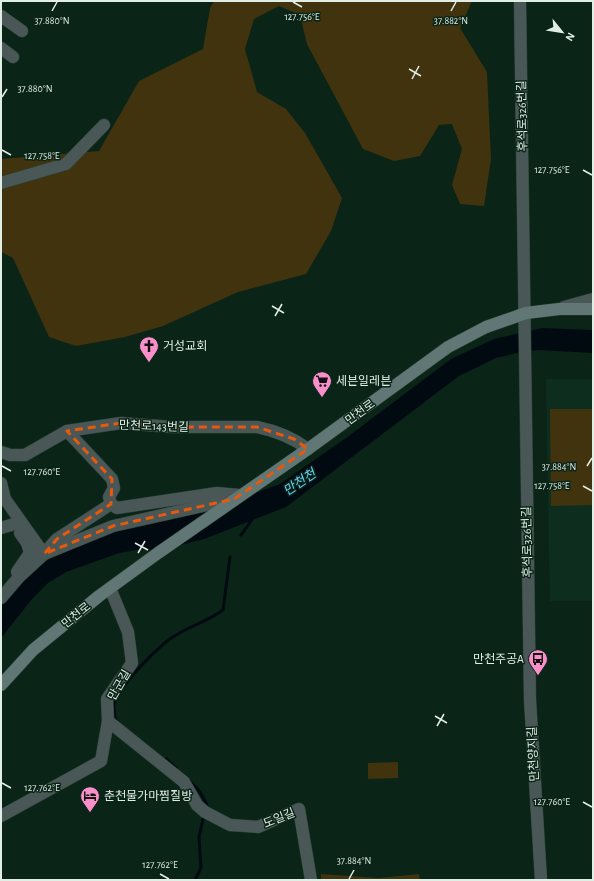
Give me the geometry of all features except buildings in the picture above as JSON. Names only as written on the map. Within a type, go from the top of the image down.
[{"type":"street","name":"후석로326번길","points":[[520,1],[526,313],[525,385],[530,700]]},
{"type":"street","points":[[1,16],[22,31]]},
{"type":"street","points":[[1,48],[13,56]]},
{"type":"street","points":[[1,183],[66,164],[104,125]]},
{"type":"street","name":"만천로","points":[[559,309],[593,299]]},
{"type":"street","name":"만천로","points":[[1,685],[33,650],[110,588],[158,552],[308,449],[448,347],[486,327],[526,313],[559,309],[593,309]]},
{"type":"street","name":"만천로143번길","points":[[1,452],[10,455],[25,454],[67,431],[121,423],[172,427],[257,427],[294,438],[308,449]]},
{"type":"street","points":[[67,431],[112,479],[114,488],[109,498],[111,504],[117,508],[217,493],[235,498]]},
{"type":"street","points":[[1,483],[5,499],[44,554]]},
{"type":"street","points":[[44,554],[113,526],[235,498]]},
{"type":"street","points":[[1,502],[27,543],[30,553],[24,564],[1,591]]},
{"type":"street","points":[[1,598],[19,577],[44,554],[57,539],[111,504]]},
{"type":"street","points":[[1,528],[14,524]]},
{"type":"street","name":"만군길","points":[[1,816],[101,761],[108,721],[108,699],[132,663],[128,632],[110,588]]},
{"type":"street","name":"만천양지길","points":[[530,700],[540,880]]},
{"type":"street","name":"도일길","points":[[108,721],[184,782],[197,805],[205,812],[230,825],[258,827],[300,809],[311,880]]},
{"type":"highlighted area","points":[[121,423],[172,427],[257,427],[294,439],[308,449],[234,499],[113,526],[44,554],[57,539],[111,504],[112,479],[67,431]]},
{"type":"shaded area","points":[[214,1],[472,1],[460,28],[487,72],[491,159],[484,206],[460,204],[452,185],[462,149],[452,124],[439,125],[420,156],[394,161],[363,149],[307,44],[300,15],[279,6],[254,19],[245,49],[257,92],[286,109],[305,133],[342,198],[331,231],[306,274],[238,292],[163,326],[125,337],[76,346],[49,337],[13,258],[1,252],[1,159],[99,151],[139,81],[203,49],[210,8]]},
{"type":"shaded area","points":[[546,379],[593,379],[593,601],[550,601]]},
{"type":"shaded area","points":[[550,409],[593,409],[593,505],[551,506]]},
{"type":"shaded area","points":[[398,762],[398,778],[368,779],[368,763]]},
{"type":"shaded area","points":[[321,874],[379,878],[419,874],[420,880],[321,880]]},
{"type":"water","name":"만천천","points":[[542,328],[593,330],[593,353],[538,350],[521,352],[496,358],[459,376],[286,507],[204,539],[161,550],[142,549],[119,553],[66,572],[48,583],[32,599],[1,638],[1,602],[22,579],[48,560],[115,529],[173,515],[199,513],[280,484],[346,438],[451,359],[494,339]]},
{"type":"waterway","points":[[241,535],[253,518]]},
{"type":"waterway","points":[[118,722],[115,719],[114,707],[117,696],[138,669],[170,639],[223,610],[230,557]]},
{"type":"waterway","points":[[166,759],[176,768]]},
{"type":"waterway","points":[[189,780],[200,792],[207,805]]},
{"type":"waterway","points":[[195,880],[201,868],[199,837],[203,819]]},
{"type":"place","name":"거성교회","points":[[149,363]]},
{"type":"place","name":"세븐일레븐","points":[[322,398]]},
{"type":"place","name":"만천주공A","points":[[538,676]]},
{"type":"place","name":"춘천물가마찜질방","points":[[90,813]]}]
